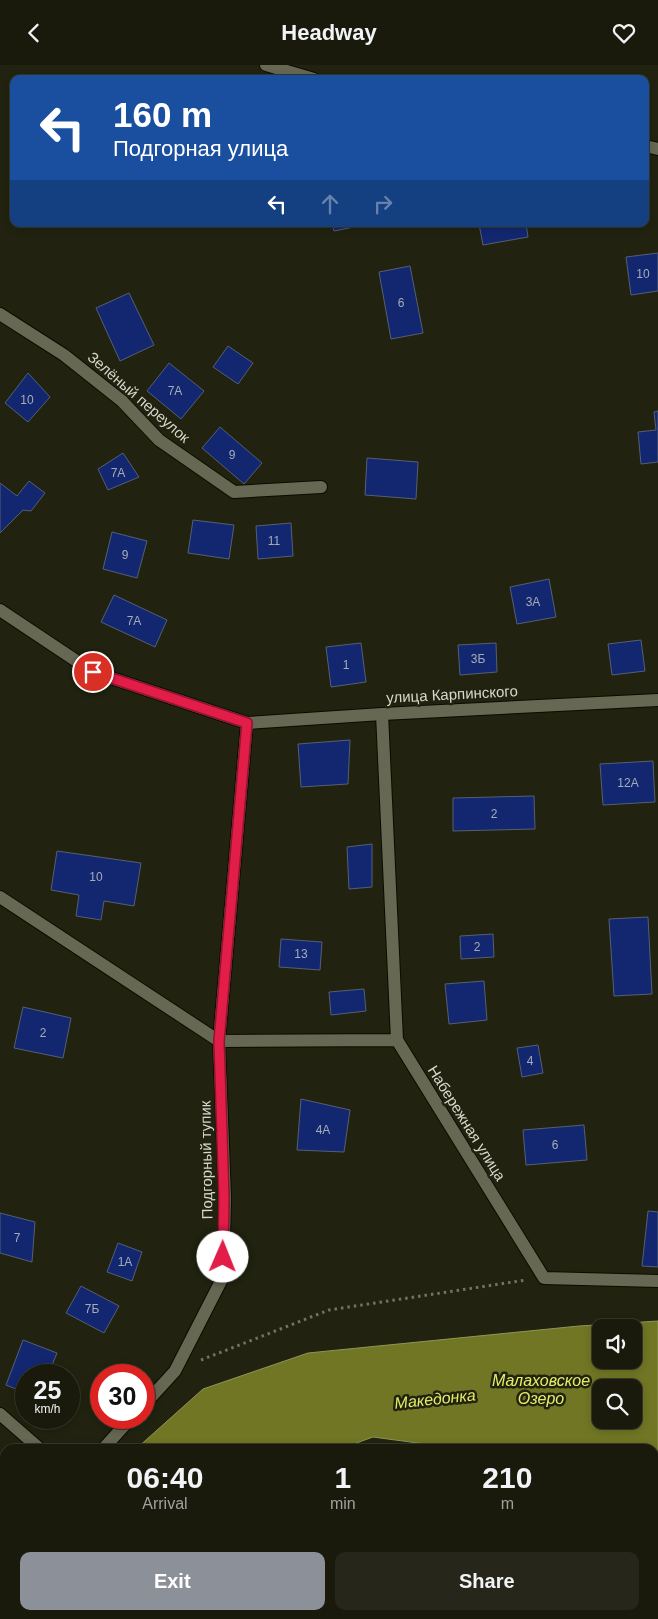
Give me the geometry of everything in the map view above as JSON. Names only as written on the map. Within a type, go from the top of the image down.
[{"type":"street","points":[[266,65],[300,75]]},
{"type":"street","name":"Зелёный переулок","points":[[0,314],[64,355],[122,401],[159,439],[234,492],[321,487]]},
{"type":"street","points":[[0,609],[93,672],[247,723]]},
{"type":"street","name":"улица Карпинского","points":[[247,723],[658,700]]},
{"type":"street","points":[[0,897],[219,1041],[397,1040],[382,714]]},
{"type":"street","name":"Подгорный тупик","points":[[155,1393],[175,1371],[223,1277],[224,1198],[219,1041],[247,723]]},
{"type":"street","name":"Набережная улица","points":[[397,1040],[544,1277]]},
{"type":"street","points":[[544,1277],[658,1281]]},
{"type":"street","points":[[0,1414],[34,1444]]},
{"type":"street","points":[[108,1444],[121,1429]]},
{"type":"path","points":[[175,1371],[329,1310],[544,1277]]},
{"type":"water","name":"Малаховское Озеро","points":[[658,1321],[658,1444],[425,1444],[373,1437],[354,1444],[142,1444],[203,1389],[308,1353],[592,1325],[592,1369],[642,1369],[642,1322]]},
{"type":"building","points":[[333,227],[354,227],[334,231]]},
{"type":"building","points":[[480,227],[526,227],[528,237],[483,245]]},
{"type":"building","points":[[658,253],[658,291],[631,295],[626,257]]},
{"type":"building","points":[[410,266],[423,333],[391,339],[379,272]]},
{"type":"building","points":[[129,293],[154,345],[120,361],[96,308]]},
{"type":"building","points":[[228,346],[253,363],[238,384],[213,367]]},
{"type":"building","points":[[169,363],[204,391],[181,419],[147,391]]},
{"type":"building","points":[[28,373],[50,397],[28,422],[5,403]]},
{"type":"building","points":[[658,411],[658,462],[641,464],[638,432],[656,430],[654,412]]},
{"type":"building","points":[[220,427],[262,463],[244,484],[202,448]]},
{"type":"building","points":[[123,453],[139,477],[108,490],[98,469]]},
{"type":"building","points":[[367,458],[418,462],[416,499],[365,495]]},
{"type":"building","points":[[29,481],[45,493],[31,511],[23,510],[0,533],[0,483],[17,496]]},
{"type":"building","points":[[193,520],[234,525],[229,559],[188,553]]},
{"type":"building","points":[[291,523],[293,556],[258,559],[256,526]]},
{"type":"building","points":[[112,532],[147,541],[137,578],[103,569]]},
{"type":"building","points":[[549,579],[556,617],[517,624],[510,587]]},
{"type":"building","points":[[114,595],[167,620],[155,647],[101,622]]},
{"type":"building","points":[[641,640],[645,671],[612,675],[608,644]]},
{"type":"building","points":[[361,643],[366,682],[331,687],[326,647]]},
{"type":"building","points":[[496,643],[497,672],[460,675],[458,645]]},
{"type":"building","points":[[350,740],[348,784],[301,787],[298,744]]},
{"type":"building","points":[[653,761],[655,802],[603,805],[600,764]]},
{"type":"building","points":[[534,796],[535,829],[453,831],[453,798]]},
{"type":"building","points":[[372,844],[372,887],[349,889],[347,847]]},
{"type":"building","points":[[57,851],[141,863],[134,906],[104,901],[101,920],[76,916],[79,895],[51,890]]},
{"type":"building","points":[[648,917],[652,994],[614,996],[609,919]]},
{"type":"building","points":[[493,934],[494,957],[461,959],[460,936]]},
{"type":"building","points":[[281,939],[322,942],[320,970],[279,967]]},
{"type":"building","points":[[484,981],[487,1020],[449,1024],[445,984]]},
{"type":"building","points":[[364,989],[366,1011],[331,1015],[329,992]]},
{"type":"building","points":[[23,1007],[71,1018],[63,1058],[14,1048]]},
{"type":"building","points":[[538,1045],[543,1073],[522,1077],[517,1048]]},
{"type":"building","points":[[301,1099],[350,1110],[344,1152],[297,1150]]},
{"type":"building","points":[[584,1125],[587,1160],[526,1165],[523,1130]]},
{"type":"building","points":[[648,1211],[658,1212],[658,1267],[642,1266]]},
{"type":"building","points":[[0,1213],[35,1222],[32,1262],[0,1253]]},
{"type":"building","points":[[118,1243],[142,1252],[132,1281],[107,1272]]},
{"type":"building","points":[[81,1286],[119,1306],[104,1333],[66,1313]]},
{"type":"building","points":[[23,1340],[57,1353],[52,1364],[15,1364],[15,1389],[6,1385]]},
{"type":"route","points":[[93,672],[247,723],[219,1041],[224,1198],[223,1257]]},
{"type":"water label","name":"Македонка","points":[[435,1399]]}]
